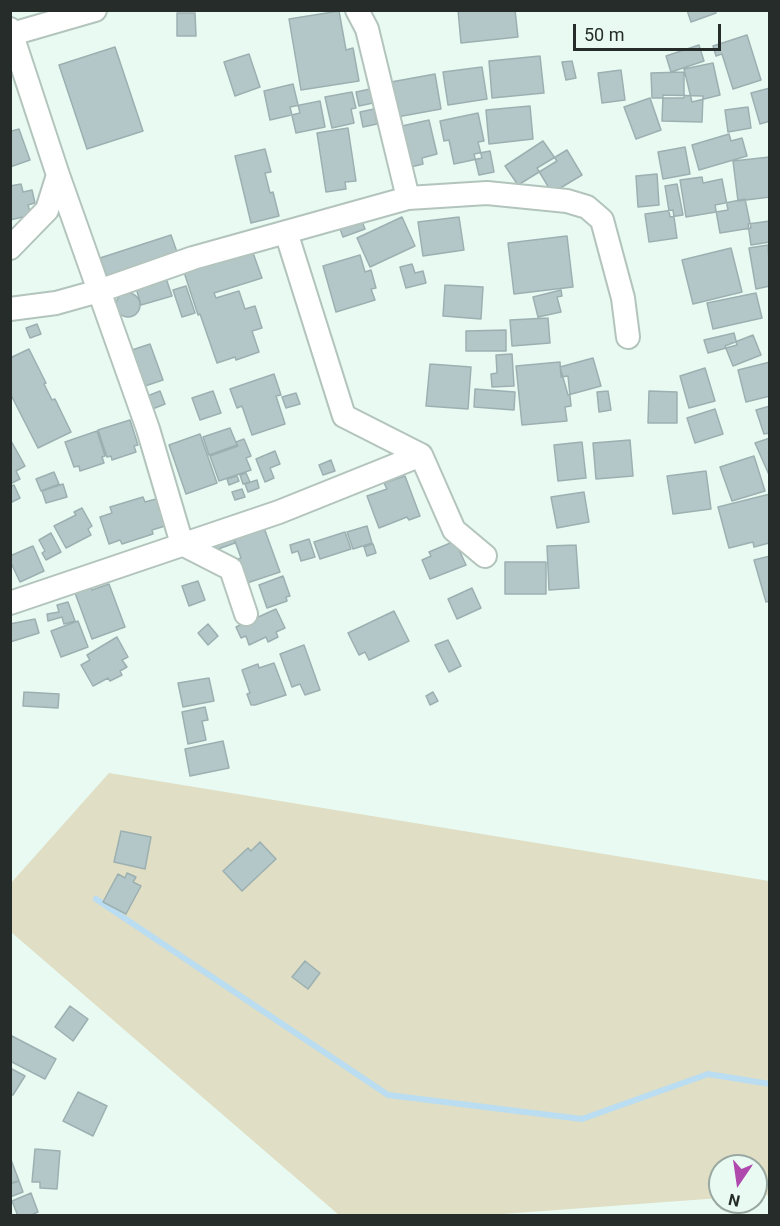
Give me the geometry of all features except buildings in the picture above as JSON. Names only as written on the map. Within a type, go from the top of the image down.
[{"type":"street","points":[[94,10],[11,32],[58,176],[148,429],[182,544],[231,570],[246,614]]},
{"type":"street","points":[[357,10],[366,29],[408,198]]},
{"type":"street","points":[[10,248],[47,210],[58,176]]},
{"type":"street","points":[[10,309],[56,303],[99,291],[193,258],[408,198],[487,193],[567,201],[587,207],[602,220],[623,298],[628,336]]},
{"type":"street","points":[[286,232],[344,416],[421,455],[454,530],[485,556]]},
{"type":"street","points":[[10,603],[279,512],[421,455]]},
{"type":"shaded area","points":[[109,773],[769,881],[769,1195],[768,1154],[708,1154],[708,1199],[489,1215],[339,1215],[11,932],[11,883]]},
{"type":"waterway","points":[[96,899],[388,1095],[582,1119],[708,1074],[770,1084]]}]
